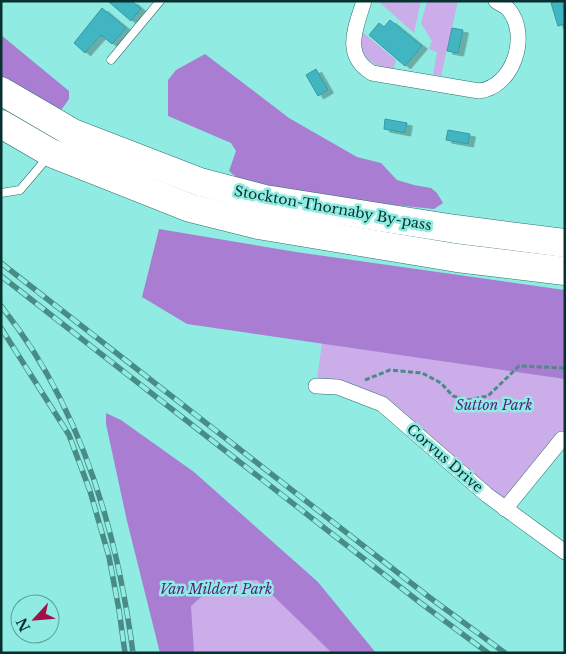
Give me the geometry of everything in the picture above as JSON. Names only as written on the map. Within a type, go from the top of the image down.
[{"type":"highway","name":"Stockton-Thornaby By-pass","points":[[1,91],[74,133],[200,182],[265,199],[455,230],[565,242]]},
{"type":"highway","name":"Stockton-Thornaby By-pass","points":[[1,124],[51,153],[190,208],[258,225],[457,258],[565,271]]},
{"type":"highway","points":[[1,141],[51,153]]},
{"type":"street","points":[[364,1],[353,37],[353,45],[355,55],[366,70],[372,73],[479,91],[494,87],[508,74],[516,52],[518,38],[512,15],[508,8],[496,1]]},
{"type":"street","name":"Corvus Drive","points":[[316,386],[338,387],[382,404],[487,496],[565,552]]},
{"type":"street","points":[[505,509],[562,439]]},
{"type":"lane","points":[[110,60],[160,1]]},
{"type":"lane","points":[[1,193],[20,190],[51,153]]},
{"type":"path","points":[[353,392],[362,381],[390,370],[422,374],[440,383],[453,396],[468,400],[488,396],[519,366],[565,368]]},
{"type":"green space","points":[[378,1],[406,1],[413,3],[414,1],[421,1],[414,33]]},
{"type":"green space","points":[[427,1],[458,1],[441,76],[433,74],[437,52],[429,49],[432,41],[421,23]]},
{"type":"green space","points":[[361,31],[396,60],[393,70],[378,65],[365,56],[361,47]]},
{"type":"green space","name":"Sutton Park","points":[[325,322],[565,338],[565,427],[562,439],[505,509],[382,404],[316,386]]},
{"type":"green space","name":"Van Mildert Park","points":[[138,439],[361,653],[171,653]]},
{"type":"shaded area","points":[[1,35],[69,91],[69,99],[62,109],[54,108],[38,101],[22,92],[1,76]]},
{"type":"shaded area","points":[[205,54],[289,118],[357,157],[381,163],[397,180],[431,188],[437,193],[443,203],[434,209],[354,201],[241,181],[229,171],[236,151],[231,143],[168,116],[168,80],[176,70]]},
{"type":"shaded area","points":[[159,229],[296,252],[565,290],[565,379],[187,324],[142,297]]},
{"type":"shaded area","name":"Van Mildert Park","points":[[106,413],[121,420],[194,472],[318,582],[376,653],[332,653],[257,580],[217,583],[191,606],[194,653],[160,653],[127,521],[106,424]]},
{"type":"building","points":[[125,1],[127,3],[132,1],[141,9],[131,21],[109,2]]},
{"type":"building","points":[[562,1],[565,13],[565,24],[558,26],[551,3]]},
{"type":"building","points":[[102,8],[126,28],[112,44],[101,35],[85,53],[74,43]]},
{"type":"building","points":[[390,20],[422,46],[405,66],[369,35],[379,23],[384,27]]},
{"type":"building","points":[[452,28],[463,30],[458,53],[447,51]]},
{"type":"building","points":[[316,69],[328,90],[318,96],[306,75]]},
{"type":"building","points":[[385,119],[407,123],[405,133],[384,129]]},
{"type":"building","points":[[448,130],[470,134],[468,144],[446,140]]},
{"type":"railway","points":[[1,263],[429,597],[505,653]]},
{"type":"railway","points":[[1,276],[422,604],[488,653]]},
{"type":"railway","points":[[1,306],[29,344],[53,384],[91,470],[117,561],[133,653]]},
{"type":"railway","points":[[1,328],[69,435],[90,491],[109,557],[125,653]]}]
